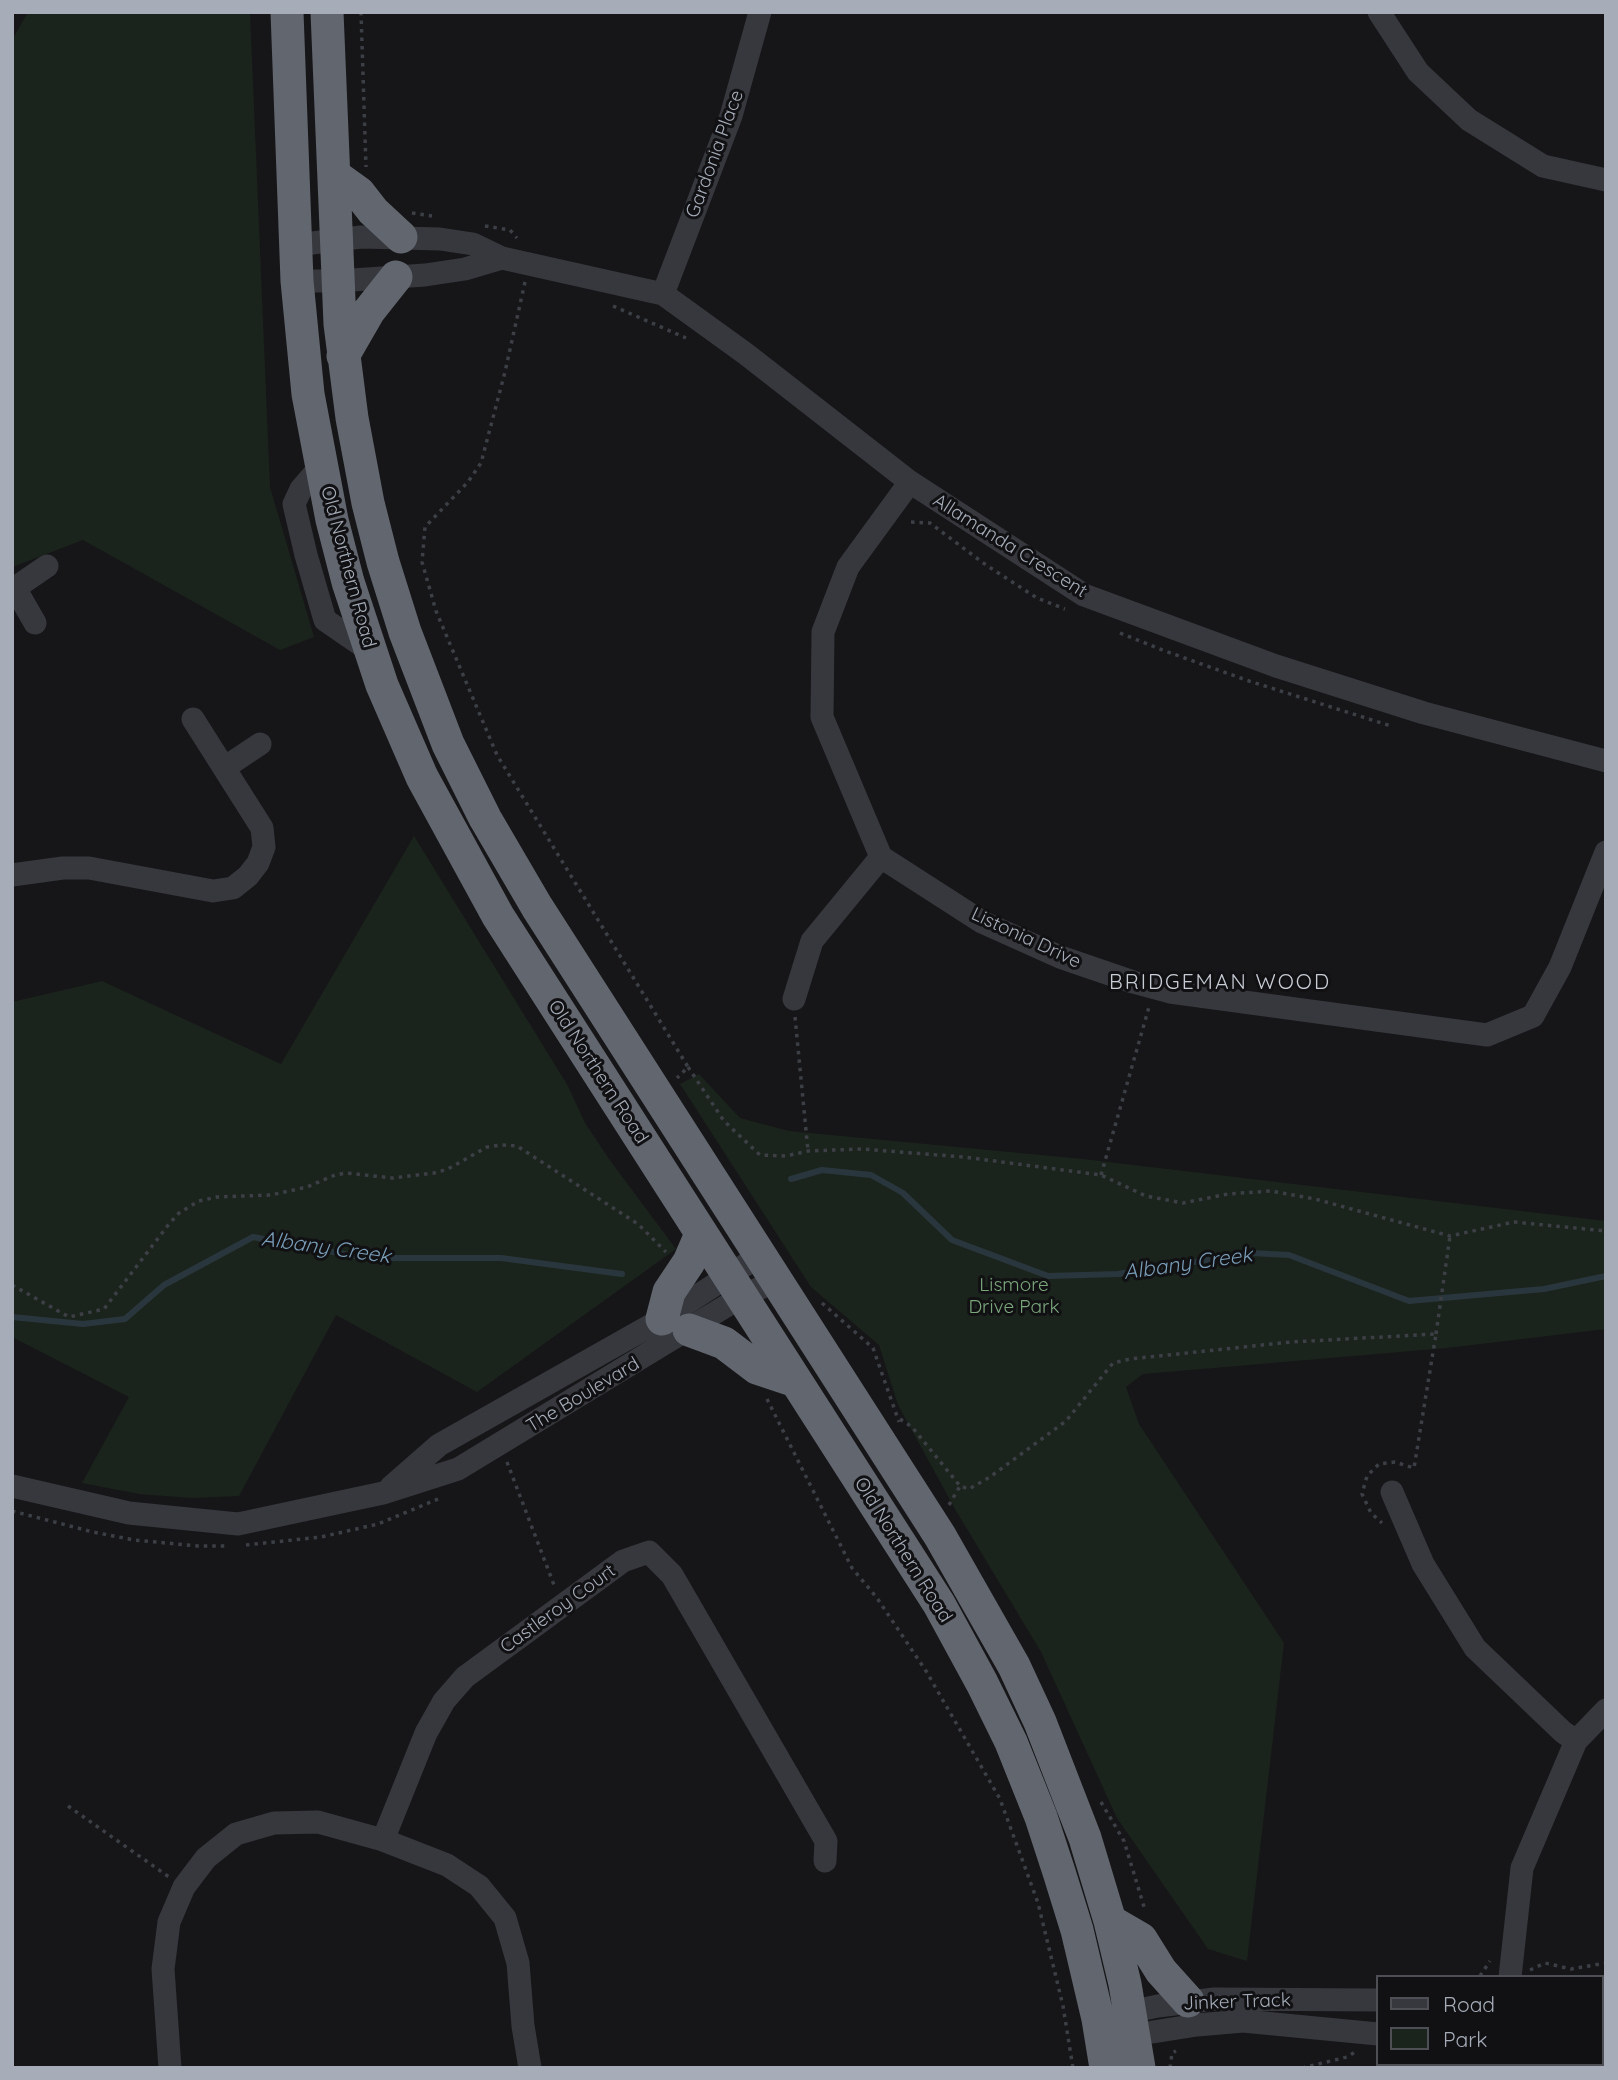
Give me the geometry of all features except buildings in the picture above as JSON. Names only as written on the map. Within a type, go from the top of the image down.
[{"type":"highway","name":"Old Northern Road","points":[[287,12],[297,281],[308,394],[321,466],[348,582],[370,651],[422,777],[462,855],[498,916],[939,1604],[1011,1742],[1041,1817],[1114,2035],[1139,2068]]},
{"type":"highway","name":"Old Northern Road","points":[[327,12],[338,281],[343,356],[352,418],[368,503],[383,562],[405,632],[448,744],[485,818],[537,907],[940,1536],[1013,1666],[1040,1722],[1068,1791],[1110,1921],[1114,2035]]},
{"type":"highway","points":[[334,175],[359,193],[373,211],[405,224]]},
{"type":"highway","points":[[343,356],[369,311],[396,277]]},
{"type":"highway","points":[[701,1234],[689,1262],[668,1292],[676,1324],[724,1343],[757,1368],[796,1381]]},
{"type":"highway","points":[[1110,1921],[1141,1938],[1161,1971],[1188,2001]]},
{"type":"street","name":"Gardonia Place","points":[[663,294],[731,116],[760,12]]},
{"type":"street","points":[[1379,12],[1418,72],[1469,120],[1543,166],[1606,180]]},
{"type":"street","name":"Allamanda Crescent","points":[[296,244],[336,240],[405,224],[440,239],[473,244],[502,258],[663,294],[746,354],[910,482],[1084,595],[1312,678],[1424,713],[1606,761]]},
{"type":"street","name":"Allamanda Crescent","points":[[297,281],[396,277],[465,269],[502,258]]},
{"type":"street","points":[[794,999],[812,941],[881,857],[822,717],[823,632],[848,567],[910,482]]},
{"type":"street","points":[[35,623],[14,589],[47,566]]},
{"type":"street","points":[[12,875],[63,867],[89,868],[213,891],[233,888],[248,876],[258,863],[264,847],[262,828],[193,719]]},
{"type":"street","points":[[224,768],[260,744]]},
{"type":"street","name":"Listonia Drive","points":[[881,857],[982,922],[1060,957],[1155,989],[1487,1035],[1534,1016],[1560,967],[1606,852]]},
{"type":"street","name":"The Boulevard","points":[[12,1486],[129,1513],[238,1524],[383,1493],[458,1469],[500,1444],[676,1324],[767,1268]]},
{"type":"street","name":"The Boulevard","points":[[383,1493],[439,1445],[676,1324]]},
{"type":"street","points":[[1392,1492],[1423,1564],[1475,1648],[1563,1732],[1576,1741]]},
{"type":"street","name":"Castleroy Court","points":[[383,1840],[426,1733],[444,1701],[465,1677],[623,1561],[649,1552],[672,1575],[825,1841],[825,1861]]},
{"type":"street","points":[[1510,1975],[1522,1868],[1576,1741],[1606,1710]]},
{"type":"street","points":[[170,2068],[163,1969],[169,1922],[184,1887],[206,1858],[236,1834],[274,1823],[318,1822],[383,1840],[447,1865],[479,1886],[505,1918],[518,1964],[523,2026],[530,2068]]},
{"type":"street","name":"Jinker Track","points":[[1114,2035],[1188,2001],[1376,2000]]},
{"type":"street","name":"Jinker Track","points":[[1114,2035],[1243,2021],[1346,2033],[1371,2041]]},
{"type":"path","points":[[361,12],[366,168],[370,178]]},
{"type":"path","points":[[405,224],[434,217]]},
{"type":"path","points":[[473,223],[510,230],[517,238]]},
{"type":"path","points":[[535,284],[525,280],[481,463],[468,482],[425,527],[422,562],[436,611],[497,755],[688,1067],[724,1121],[760,1155],[786,1156],[808,1151],[862,1149],[964,1157],[1101,1175],[1146,1196],[1183,1203],[1228,1194],[1271,1191],[1315,1199],[1450,1236],[1514,1222],[1606,1231]]},
{"type":"path","points":[[610,305],[693,341]]},
{"type":"path","points":[[1101,1175],[1155,989]]},
{"type":"path","points":[[794,999],[808,1151]]},
{"type":"path","points":[[675,1080],[688,1067]]},
{"type":"path","points":[[12,1285],[69,1317],[104,1309],[169,1224],[179,1213],[199,1201],[217,1197],[271,1195],[346,1173],[393,1178],[434,1173],[448,1169],[487,1147],[501,1145],[517,1146],[638,1224],[674,1261]]},
{"type":"path","points":[[1390,1530],[1371,1513],[1363,1494],[1367,1476],[1379,1464],[1395,1462],[1413,1468],[1450,1236]]},
{"type":"path","points":[[821,1301],[873,1348],[901,1427]]},
{"type":"path","points":[[898,1418],[912,1427],[960,1486],[969,1489],[990,1477],[1066,1421],[1113,1363],[1290,1342],[1436,1334]]},
{"type":"path","points":[[500,1444],[562,1607]]},
{"type":"path","points":[[941,1495],[948,1507],[960,1486]]},
{"type":"path","points":[[1098,1797],[1124,1841],[1142,1905],[1149,1916]]},
{"type":"path","points":[[68,1806],[184,1887]]},
{"type":"path","points":[[1480,1975],[1491,1960]]},
{"type":"path","points":[[1534,1969],[1545,1964],[1571,1969],[1606,1963]]},
{"type":"path","points":[[1302,2068],[1347,2057],[1371,2041]]},
{"type":"path","points":[[1170,2068],[1172,2053]]},
{"type":"green space","points":[[28,12],[250,12],[270,487],[314,637],[280,650],[83,540],[12,567],[12,40]]},
{"type":"green space","points":[[414,836],[568,1086],[585,1123],[676,1249],[477,1392],[336,1315],[239,1496],[191,1498],[139,1494],[82,1483],[129,1397],[12,1337],[12,1002],[102,981],[281,1064]]},
{"type":"green space","name":"Lismore Drive Park","points":[[699,1074],[740,1118],[789,1131],[1083,1159],[1606,1221],[1606,1329],[1447,1348],[1143,1374],[1126,1387],[1139,1424],[1284,1643],[1247,1961],[1208,1949],[1117,1818],[1041,1652],[955,1509],[898,1405],[879,1345],[811,1287],[680,1084]]},
{"type":"waterway","name":"Albany Creek","points":[[791,1179],[822,1170],[871,1175],[903,1193],[952,1240],[1048,1276],[1118,1274],[1251,1253],[1289,1255],[1409,1301],[1544,1289],[1606,1276]]},
{"type":"waterway","name":"Albany Creek","points":[[12,1317],[83,1324],[125,1319],[164,1285],[253,1237],[365,1258],[501,1258],[622,1274]]},
{"type":"district","name":"BRIDGEMAN WOOD","points":[[1220,983]]}]
